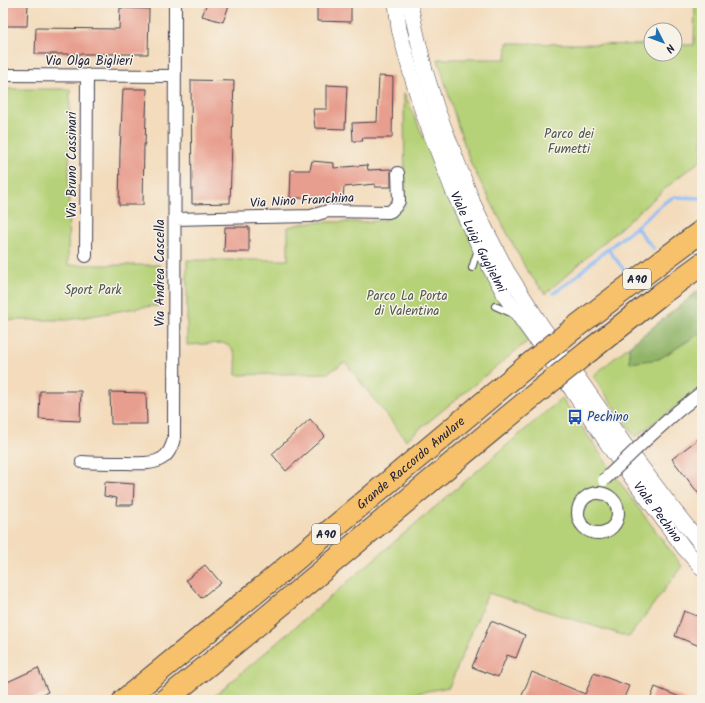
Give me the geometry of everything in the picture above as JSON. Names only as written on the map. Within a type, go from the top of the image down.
[{"type":"highway","name":"Grande Raccordo Anulare","points":[[124,700],[258,591],[527,366],[702,230]]},
{"type":"highway","name":"Grande Raccordo Anulare","points":[[166,700],[544,387],[661,294],[702,264]]},
{"type":"highway","points":[[178,700],[233,645]]},
{"type":"street","name":"Via Andrea Cascella","points":[[82,462],[149,462],[160,460],[172,447],[174,438],[175,3]]},
{"type":"street","name":"Viale Luigi Guglielmi","points":[[396,3],[399,29],[423,113],[448,180],[491,270],[520,317],[572,390],[620,450]]},
{"type":"street","name":"Viale Luigi Guglielmi","points":[[410,3],[425,70],[437,109],[473,203],[507,271],[620,450]]},
{"type":"street","name":"Via Olga Biglieri","points":[[3,75],[175,76]]},
{"type":"street","name":"Via Bruno Cassinari","points":[[86,256],[87,75]]},
{"type":"street","name":"Via Nino Franchina","points":[[175,219],[311,216],[328,211],[388,212],[396,206],[399,201],[398,173]]},
{"type":"street","points":[[595,492],[604,480],[648,438],[678,410],[702,392]]},
{"type":"street","name":"Viale Pechino","points":[[620,450],[673,509],[702,545]]},
{"type":"street","name":"Viale Pechino","points":[[620,450],[684,548],[702,568]]},
{"type":"lane","points":[[472,268],[479,246]]},
{"type":"lane","points":[[494,306],[520,317]]},
{"type":"green space","name":"Parco dei Fumetti","points":[[695,3],[702,3],[702,160],[681,175],[545,294],[526,269],[471,164],[438,59],[506,59],[507,43],[643,45],[643,62],[683,62],[683,45],[694,45]]},
{"type":"green space","name":"Sport Park","points":[[3,89],[70,89],[68,265],[159,265],[160,306],[142,307],[68,320],[3,320]]},
{"type":"green space","name":"Parco La Porta di Valentina","points":[[404,93],[460,220],[529,340],[406,440],[345,362],[328,373],[236,375],[236,356],[232,349],[228,346],[223,343],[187,345],[187,260],[288,260],[288,227],[305,223],[364,222],[384,220],[405,206]]},
{"type":"green space","points":[[702,288],[702,332],[659,359],[630,363],[629,346]]},
{"type":"green space","points":[[702,332],[702,388],[635,437],[593,376],[629,346],[630,362],[659,359]]},
{"type":"green space","points":[[562,398],[628,494],[682,566],[629,637],[488,593],[449,687],[401,696],[391,700],[210,700]]},
{"type":"building","points":[[3,3],[28,3],[27,26],[3,26]]},
{"type":"building","points":[[207,3],[230,3],[223,22],[202,16]]},
{"type":"building","points":[[317,3],[351,3],[351,22],[317,21]]},
{"type":"building","points":[[120,8],[149,9],[148,54],[35,54],[36,28],[119,29]]},
{"type":"building","points":[[379,76],[393,77],[392,138],[362,138],[363,141],[353,141],[352,123],[377,122]]},
{"type":"building","points":[[191,80],[234,81],[230,203],[192,204]]},
{"type":"building","points":[[327,85],[347,86],[345,129],[315,128],[313,109],[327,109]]},
{"type":"building","points":[[123,89],[147,89],[143,205],[119,205]]},
{"type":"building","points":[[312,161],[334,163],[334,168],[367,165],[368,170],[391,169],[391,187],[375,187],[375,184],[344,187],[343,198],[290,198],[291,170],[310,170]]},
{"type":"building","points":[[225,227],[249,227],[249,252],[224,252]]},
{"type":"building","points":[[40,391],[81,391],[80,421],[39,419]]},
{"type":"building","points":[[110,392],[146,393],[147,424],[111,424]]},
{"type":"building","points":[[310,419],[325,436],[286,471],[272,454]]},
{"type":"building","points":[[702,436],[702,498],[672,459]]},
{"type":"building","points":[[105,482],[134,484],[133,505],[116,505],[117,498],[104,496]]},
{"type":"building","points":[[205,565],[221,583],[201,598],[186,580]]},
{"type":"building","points":[[684,611],[702,618],[702,647],[675,636]]},
{"type":"building","points":[[491,621],[525,635],[516,658],[507,655],[498,677],[472,667]]},
{"type":"building","points":[[38,668],[48,692],[30,700],[3,700],[3,684]]},
{"type":"building","points":[[532,672],[585,694],[594,673],[629,686],[623,700],[520,700]]},
{"type":"building","points":[[655,687],[687,700],[650,700]]},
{"type":"waterway","points":[[554,293],[571,281],[594,260],[665,202],[674,197],[702,198]]},
{"type":"waterway","points":[[636,227],[653,248]]},
{"type":"waterway","points":[[608,249],[624,270]]},
{"type":"place","name":"Pechino","points":[[575,417]]}]
